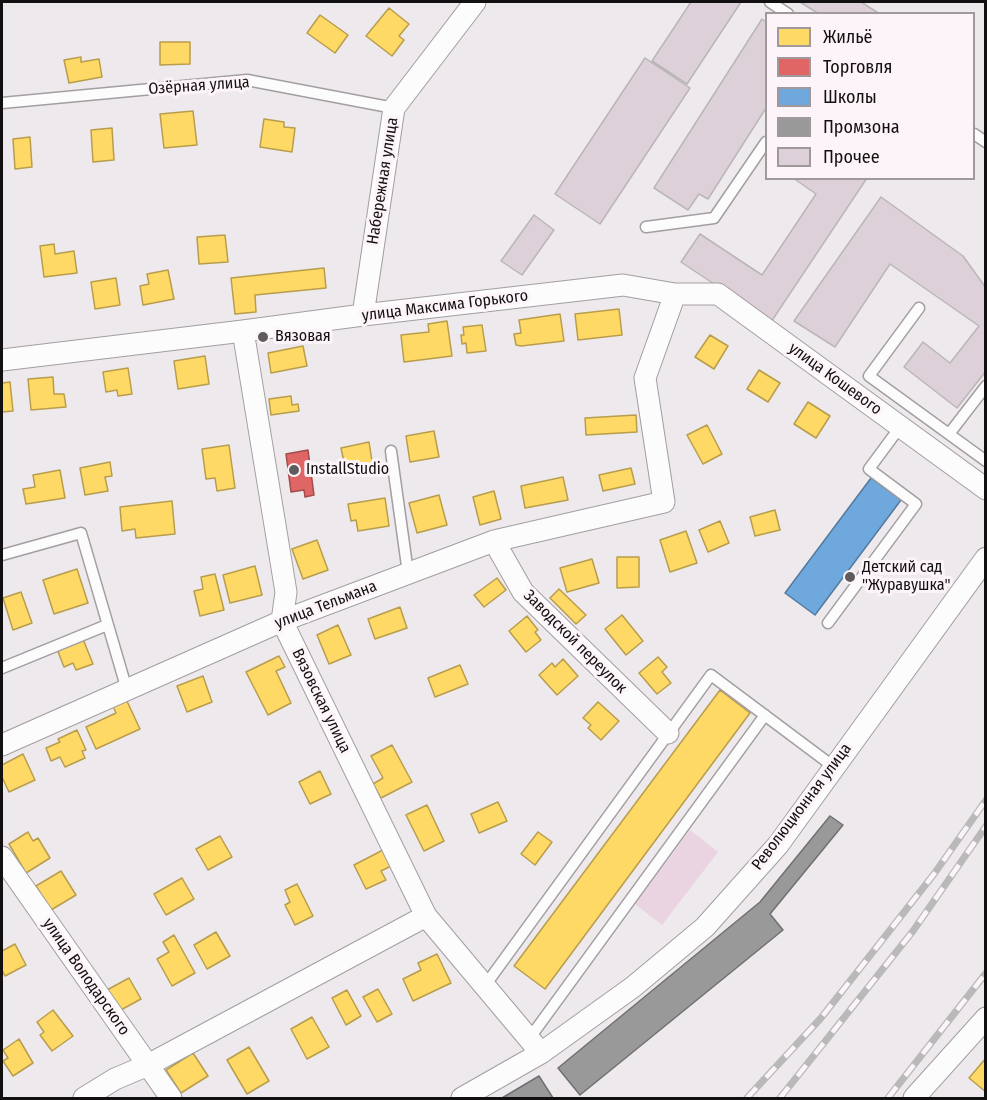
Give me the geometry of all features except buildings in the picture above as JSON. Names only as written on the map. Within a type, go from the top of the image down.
[{"type":"street","name":"Набережная улица","points":[[363,315],[394,108],[474,2]]},
{"type":"street","name":"улица Максима Горького","points":[[2,360],[623,285],[675,294]]},
{"type":"street","name":"улица Кошевого","points":[[675,294],[718,294],[986,489]]},
{"type":"street","name":"улица Тельмана","points":[[2,745],[282,621],[494,541],[664,502],[645,378],[675,294]]},
{"type":"street","points":[[243,331],[286,592],[282,621]]},
{"type":"street","name":"Заводской переулок","points":[[494,541],[523,592],[668,733]]},
{"type":"street","name":"Революционная улица","points":[[462,1098],[535,1046],[633,987],[705,927],[778,845],[986,558]]},
{"type":"street","name":"Вязовская улица","points":[[282,621],[426,916],[535,1046]]},
{"type":"street","name":"улица Володарского","points":[[2,856],[171,1098]]},
{"type":"street","points":[[84,1098],[115,1079],[148,1065],[426,916]]},
{"type":"street","points":[[914,1098],[986,1018]]},
{"type":"lane","points":[[770,2],[785,12]]},
{"type":"lane","name":"Озёрная улица","points":[[2,103],[247,80],[394,108]]},
{"type":"lane","points":[[646,227],[714,218],[765,143]]},
{"type":"lane","points":[[919,308],[869,376],[986,461]]},
{"type":"lane","points":[[949,434],[986,386]]},
{"type":"lane","points":[[828,623],[916,504],[869,470],[900,427]]},
{"type":"lane","points":[[391,452],[408,573]]},
{"type":"lane","points":[[2,555],[81,533],[127,690]]},
{"type":"lane","points":[[2,668],[107,625]]},
{"type":"lane","points":[[484,987],[711,675],[834,767]]},
{"type":"lane","points":[[535,1046],[765,715]]},
{"type":"shaded area","points":[[690,830],[718,852],[662,925],[635,904]]},
{"type":"railway","points":[[747,1098],[821,1018],[934,874],[986,800]]},
{"type":"railway","points":[[780,1098],[913,931],[986,826]]},
{"type":"railway","points":[[888,1098],[986,973]]},
{"type":"place","name":"Вязовая","points":[[263,337]]},
{"type":"place","name":"InstallStudio","points":[[294,470]]},
{"type":"place","name":"Детский сад \"Журавушка\"","points":[[850,577]]}]
